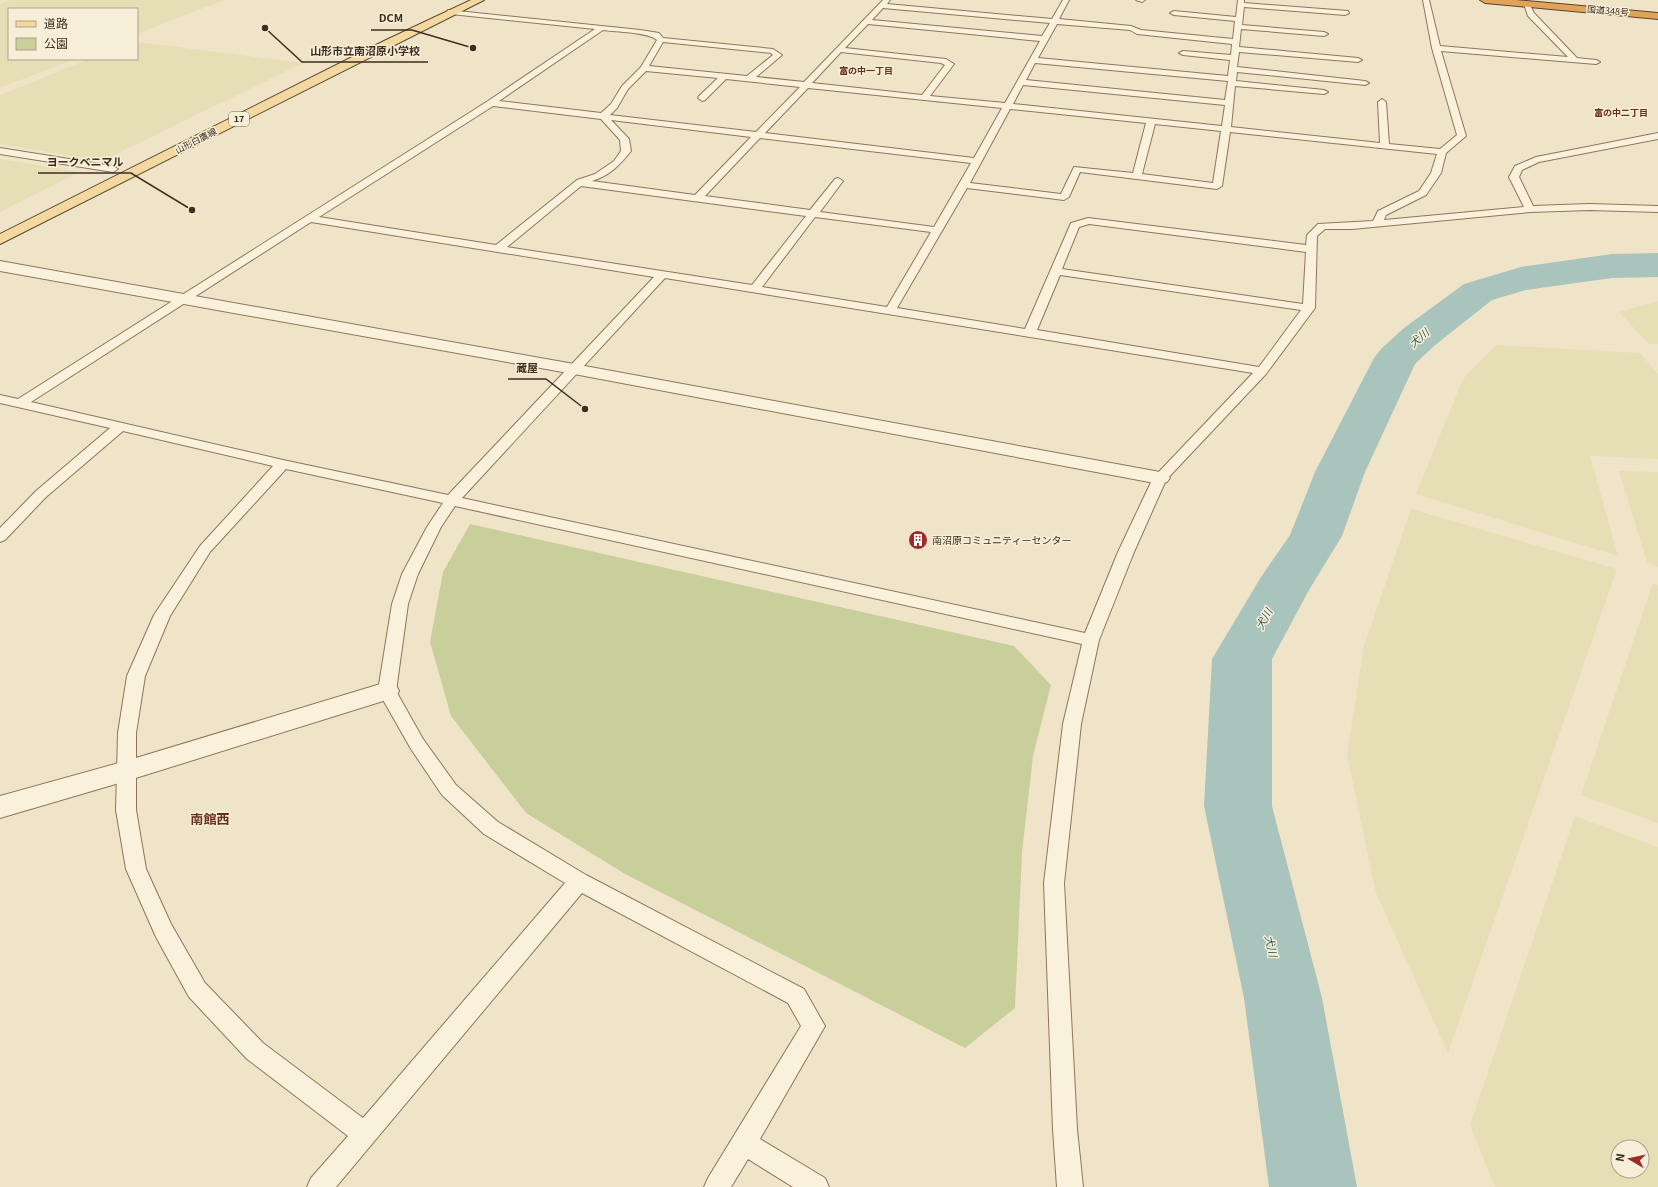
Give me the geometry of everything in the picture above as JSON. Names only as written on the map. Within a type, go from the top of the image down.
[{"type":"highway","name":"国道348号","points":[[1485,0],[1658,12]]},
{"type":"highway","name":"国道348号","points":[[1525,2],[1658,16]]},
{"type":"main road","name":"山形白鷹線","points":[[192,130],[356,48],[459,0]]},
{"type":"main road","name":"山形白鷹線","points":[[0,240],[451,12],[479,0]]},
{"type":"main road","points":[[92,180],[116,167]]},
{"type":"street","points":[[0,266],[574,369],[1160,478]]},
{"type":"street","points":[[0,807],[126,771],[387,692]]},
{"type":"lane","points":[[890,311],[936,230],[978,161],[1066,0],[1059,0]]},
{"type":"lane","points":[[1376,223],[1382,213],[1423,193],[1436,173],[1442,152],[1462,136],[1436,48],[1426,0]]},
{"type":"lane","points":[[964,185],[1064,197],[1077,169],[1217,186],[1226,130],[1241,2],[1345,13]]},
{"type":"lane","points":[[1525,2],[1532,14],[1575,60]]},
{"type":"lane","points":[[697,198],[884,3],[1131,28],[1137,30],[1137,32],[1236,49],[1358,60]]},
{"type":"lane","points":[[451,12],[656,35],[661,40],[773,51],[778,55],[750,78]]},
{"type":"lane","points":[[1174,13],[1324,34]]},
{"type":"lane","points":[[866,22],[1045,39]]},
{"type":"lane","points":[[19,404],[491,103],[602,28]]},
{"type":"lane","points":[[603,116],[614,106],[625,88],[644,68],[661,40]]},
{"type":"lane","points":[[1436,48],[1596,62]]},
{"type":"lane","points":[[1183,53],[1236,49]]},
{"type":"lane","points":[[840,50],[943,61],[950,64],[924,98]]},
{"type":"lane","points":[[1033,60],[1232,77],[1365,82]]},
{"type":"lane","points":[[644,68],[1442,152]]},
{"type":"lane","points":[[702,98],[725,76]]},
{"type":"lane","points":[[1232,77],[1324,92]]},
{"type":"lane","points":[[1021,82],[1229,103]]},
{"type":"lane","points":[[1382,102],[1385,146]]},
{"type":"lane","points":[[491,103],[978,161]]},
{"type":"lane","points":[[498,249],[580,182],[598,176],[617,162],[626,151],[624,139],[603,116]]},
{"type":"lane","points":[[1137,176],[1151,122]]},
{"type":"lane","points":[[1530,209],[1514,177],[1518,168],[1536,160],[1656,139]]},
{"type":"lane","points":[[0,151],[116,167]]},
{"type":"lane","points":[[754,290],[838,181]]},
{"type":"lane","points":[[580,182],[936,230]]},
{"type":"lane","points":[[1070,1187],[1054,883],[1072,724],[1091,640],[1126,552],[1160,478],[1262,371],[1309,308],[1312,234],[1322,226],[1352,226],[1530,209],[1589,207],[1658,209]]},
{"type":"lane","points":[[311,219],[661,276],[1030,332],[1262,371]]},
{"type":"lane","points":[[1030,332],[1075,225],[1088,221],[1311,249]]},
{"type":"lane","points":[[1056,271],[1309,308]]},
{"type":"lane","points":[[661,276],[452,500],[434,528],[410,574],[400,604],[387,692],[417,744],[449,790],[491,828],[579,881],[796,996],[814,1026],[718,1187]]},
{"type":"lane","points":[[0,399],[283,464],[1091,640]]},
{"type":"lane","points":[[0,537],[41,494],[120,427]]},
{"type":"lane","points":[[283,464],[205,549],[162,615],[136,676],[127,733],[126,810],[136,868],[163,930],[197,990],[255,1051],[365,1134]]},
{"type":"lane","points":[[320,1187],[579,881]]},
{"type":"lane","points":[[744,1143],[816,1187]]},
{"type":"shaded area","points":[[11,0],[224,0],[138,34],[138,8],[8,8],[8,60],[72,60],[0,88],[0,4]]},
{"type":"shaded area","points":[[138,42],[303,63],[102,161],[0,144],[0,95],[87,60],[138,60]]},
{"type":"shaded area","points":[[0,159],[79,172],[0,212]]},
{"type":"shaded area","points":[[1658,301],[1658,344],[1649,344],[1619,312]]},
{"type":"shaded area","points":[[1496,345],[1640,353],[1658,374],[1658,459],[1590,456],[1618,556],[1416,494],[1463,379]]},
{"type":"shaded area","points":[[1619,471],[1658,472],[1658,567],[1647,562]]},
{"type":"shaded area","points":[[1411,509],[1617,569],[1448,1053],[1376,893],[1347,755],[1364,646]]},
{"type":"shaded area","points":[[1653,583],[1658,585],[1658,823],[1581,795]]},
{"type":"shaded area","points":[[1575,816],[1658,847],[1658,1187],[1495,1187],[1470,1125]]},
{"type":"green space","points":[[470,524],[1014,646],[1051,685],[1033,756],[1022,853],[1015,1008],[965,1048],[625,874],[526,813],[451,716],[430,642],[443,572]]},
{"type":"waterway","name":"犬川","points":[[1313,1187],[1283,998],[1238,806],[1242,659],[1281,590],[1316,536],[1340,472],[1396,358],[1419,337],[1478,292],[1521,279],[1612,266],[1658,265]]},
{"type":"place","name":"山形市立南沼原小学校","points":[[265,28]]},
{"type":"place","name":"DCM","points":[[473,48]]},
{"type":"place","name":"ヨークベニマル","points":[[192,210]]},
{"type":"place","name":"蔵屋","points":[[585,409]]},
{"type":"place","name":"南沼原コミュニティーセンター","points":[[918,540]]},
{"type":"district","name":"富の中一丁目","points":[[866,71]]},
{"type":"district","name":"富の中二丁目","points":[[1621,113]]},
{"type":"district","name":"南館西","points":[[210,819]]}]
